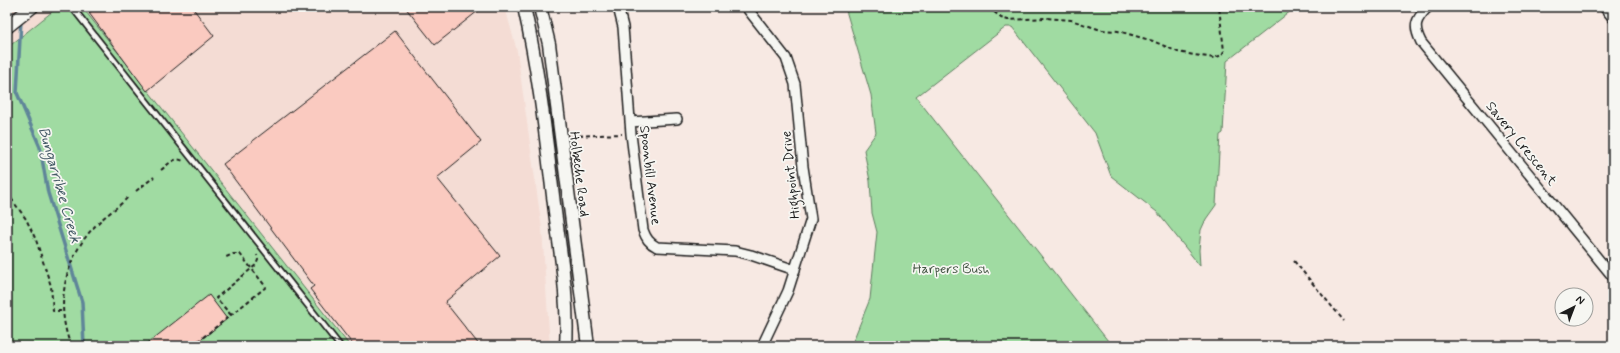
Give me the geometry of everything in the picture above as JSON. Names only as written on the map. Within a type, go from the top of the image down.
[{"type":"street","points":[[10,25],[32,7]]},
{"type":"street","name":"Holbeche Road","points":[[524,7],[540,86],[562,266],[566,319],[566,346]]},
{"type":"street","name":"Holbeche Road","points":[[540,7],[549,44],[588,346]]},
{"type":"street","name":"Spoonbill Avenue","points":[[618,7],[623,27],[631,134],[642,230],[650,244],[666,249],[735,251],[795,270]]},
{"type":"street","name":"Highpoint Drive","points":[[746,7],[786,58],[795,84],[802,167],[811,219],[788,291],[762,346]]},
{"type":"street","name":"Savery Crescent","points":[[1428,7],[1421,14],[1416,23],[1416,31],[1421,42],[1613,277]]},
{"type":"street","points":[[1604,7],[1613,18]]},
{"type":"street","points":[[630,122],[677,119]]},
{"type":"lane","points":[[72,7],[340,346]]},
{"type":"path","points":[[989,7],[1001,18],[1008,20],[1046,18],[1071,20],[1101,30],[1124,33],[1153,41],[1178,52],[1214,58],[1222,55],[1224,51],[1219,7]]},
{"type":"path","points":[[570,136],[631,134]]},
{"type":"path","points":[[161,170],[175,160],[181,159],[184,162]]},
{"type":"path","points":[[136,191],[154,177]]},
{"type":"path","points":[[7,193],[20,209],[33,232],[51,286],[53,311],[63,311]]},
{"type":"path","points":[[71,346],[63,311],[63,297],[66,276],[72,260],[85,238],[106,216],[128,197]]},
{"type":"path","points":[[231,315],[216,298],[256,265],[258,260],[255,251]]},
{"type":"path","points":[[192,346],[266,287],[238,253],[224,258]]},
{"type":"path","points":[[1294,260],[1344,321]]},
{"type":"shaded area","points":[[7,7],[58,7],[7,48]]},
{"type":"shaded area","points":[[82,7],[505,7],[517,51],[542,229],[550,346],[350,346]]},
{"type":"green space","points":[[58,7],[82,7],[350,346],[7,346],[7,48]]},
{"type":"green space","name":"Harpers Bush","points":[[845,7],[1296,7],[1227,61],[1223,133],[1220,135],[1216,205],[1206,219],[1201,230],[1199,250],[1200,266],[1157,212],[1111,176],[1095,133],[1012,27],[1006,27],[916,97],[1112,346],[851,346],[870,299],[877,232],[872,213],[870,181],[864,150],[876,133],[871,95]]},
{"type":"building","points":[[96,7],[192,7],[214,36],[147,91],[89,13]]},
{"type":"building","points":[[405,7],[483,7],[435,45]]},
{"type":"building","points":[[395,31],[481,142],[437,178],[500,256],[445,302],[480,346],[354,346],[310,289],[314,286],[223,164]]},
{"type":"building","points":[[209,295],[227,319],[193,346],[144,346]]},
{"type":"waterway","name":"Bungarribee Creek","points":[[21,20],[17,93],[40,147],[48,193],[82,302],[84,346]]}]
